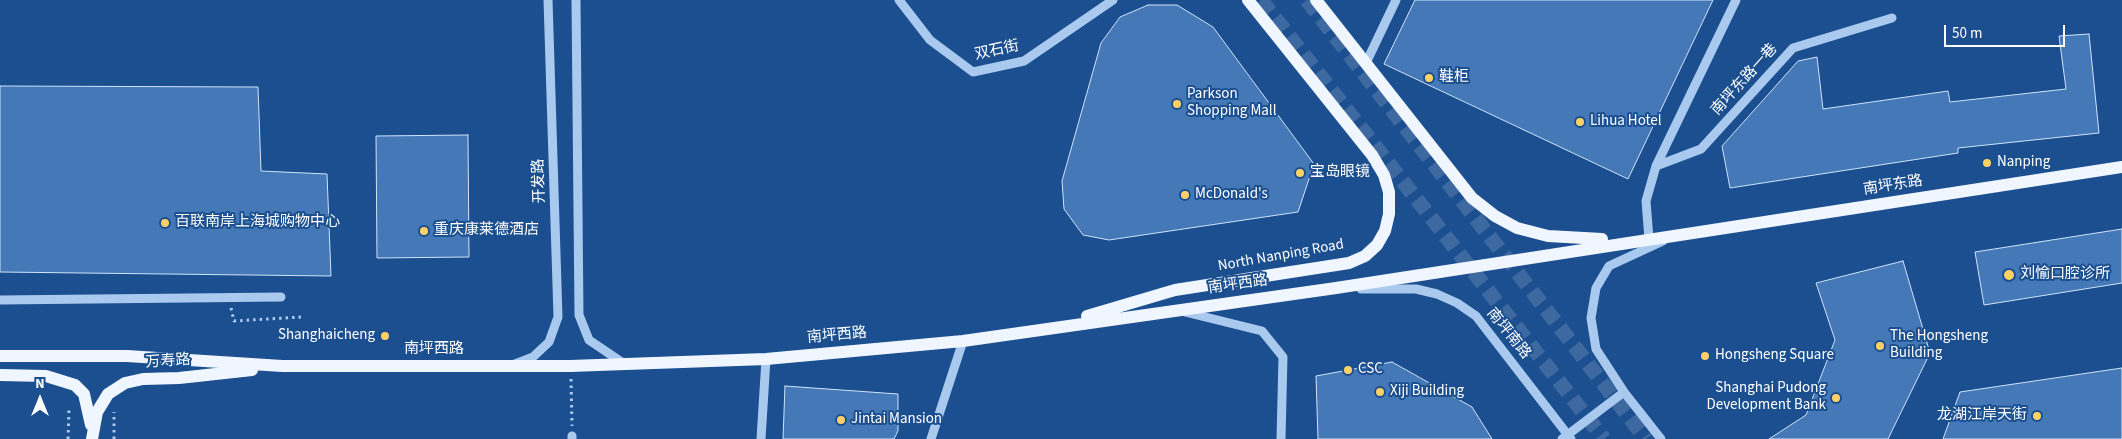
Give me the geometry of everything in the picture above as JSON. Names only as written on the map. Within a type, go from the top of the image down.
[{"type":"main road","name":"North Nanping Road","points":[[1047,329],[1175,290],[1349,263],[1365,256],[1377,245],[1385,232],[1389,214],[1389,192],[1384,175],[1372,155],[1248,0]]},
{"type":"main road","points":[[1316,0],[1472,198],[1495,216],[1517,228],[1548,236],[1584,240],[1649,239]]},
{"type":"main road","name":"南坪东路","points":[[1670,238],[2122,167]]},
{"type":"main road","name":"南坪西路","points":[[0,356],[127,356],[282,366],[570,366],[766,359],[963,340],[1047,329],[1336,288],[1649,239],[1670,238]]},
{"type":"main road","name":"万寿路","points":[[92,436],[97,412],[108,394],[125,383],[143,379],[179,378],[282,366]]},
{"type":"main road","points":[[0,376],[46,376],[75,385],[84,394],[89,405],[92,436]]},
{"type":"street","name":"开发路","points":[[508,366],[533,358],[549,342],[558,317],[548,0]]},
{"type":"street","points":[[576,0],[580,315],[589,340],[626,365]]},
{"type":"street","name":"双石街","points":[[899,0],[930,40],[974,72],[1024,61],[1114,0]]},
{"type":"street","points":[[1366,63],[1396,0]]},
{"type":"street","points":[[1649,239],[1646,201],[1656,166],[1736,0]]},
{"type":"street","name":"南坪东路一巷","points":[[1656,166],[1702,149],[1793,48],[1892,18]]},
{"type":"street","points":[[1661,439],[1624,392],[1596,349],[1592,318],[1596,288],[1609,266],[1670,238]]},
{"type":"street","name":"南坪南路","points":[[1336,288],[1416,289],[1437,294],[1458,303],[1476,316],[1489,330],[1567,438]]},
{"type":"street","points":[[0,300],[281,297]]},
{"type":"street","points":[[1177,310],[1262,331],[1268,337],[1283,357],[1281,439]]},
{"type":"street","points":[[931,439],[963,340]]},
{"type":"street","points":[[760,439],[766,359]]},
{"type":"street","points":[[1567,438],[1624,392]]},
{"type":"path","points":[[234,321],[301,317]]},
{"type":"path","points":[[570,366],[572,437]]},
{"type":"path","points":[[68,439],[69,409]]},
{"type":"path","points":[[114,409],[114,439]]},
{"type":"building","name":"Lihua Hotel","points":[[1415,0],[1713,0],[1628,179],[1384,64]]},
{"type":"building","name":"Parkson Shopping Mall","points":[[1148,5],[1177,5],[1213,27],[1314,164],[1298,212],[1109,240],[1083,235],[1064,209],[1062,181],[1101,43],[1120,17]]},
{"type":"building","points":[[2089,34],[2099,133],[1958,148],[1958,153],[1730,188],[1722,146],[1798,61],[1817,57],[1823,109],[1948,91],[1950,102],[2066,89],[2059,36]]},
{"type":"building","name":"百联南岸上海城购物中心","points":[[0,86],[258,87],[261,171],[327,174],[331,276],[0,272]]},
{"type":"building","points":[[468,135],[469,257],[377,258],[376,136]]},
{"type":"building","points":[[2122,229],[2122,283],[1984,305],[1975,252]]},
{"type":"building","name":"The Hongsheng Building","points":[[1903,261],[1930,353],[1888,439],[1769,439],[1806,415],[1835,340],[1816,283]]},
{"type":"building","name":"Xiji Building","points":[[1392,362],[1472,407],[1492,439],[1318,439],[1316,376]]},
{"type":"building","name":"龙湖江岸天街","points":[[2122,368],[2122,439],[1943,439],[1960,392]]},
{"type":"building","name":"Jintai Mansion","points":[[785,386],[898,394],[898,431],[894,439],[783,439]]},
{"type":"tunnel","points":[[1261,0],[1604,439]]},
{"type":"tunnel","points":[[1307,0],[1646,439]]},
{"type":"place","name":"鞋柜","points":[[1429,78]]},
{"type":"place","name":"Parkson Shopping Mall","points":[[1177,104]]},
{"type":"place","name":"Lihua Hotel","points":[[1580,122]]},
{"type":"place","name":"Nanping","points":[[1987,163]]},
{"type":"place","name":"宝岛眼镜","points":[[1300,173]]},
{"type":"place","name":"McDonald's","points":[[1185,195]]},
{"type":"place","name":"百联南岸上海城购物中心","points":[[165,223]]},
{"type":"place","name":"重庆康莱德酒店","points":[[424,231]]},
{"type":"place","name":"刘愉口腔诊所","points":[[2009,275]]},
{"type":"place","name":"Shanghaicheng","points":[[385,336]]},
{"type":"place","name":"The Hongsheng Building","points":[[1880,346]]},
{"type":"place","name":"Hongsheng Square","points":[[1705,356]]},
{"type":"place","name":"CSC","points":[[1348,370]]},
{"type":"place","name":"Xiji Building","points":[[1380,392]]},
{"type":"place","name":"Shanghai Pudong Development Bank","points":[[1836,398]]},
{"type":"place","name":"龙湖江岸天街","points":[[2037,416]]},
{"type":"place","name":"Jintai Mansion","points":[[841,420]]}]
